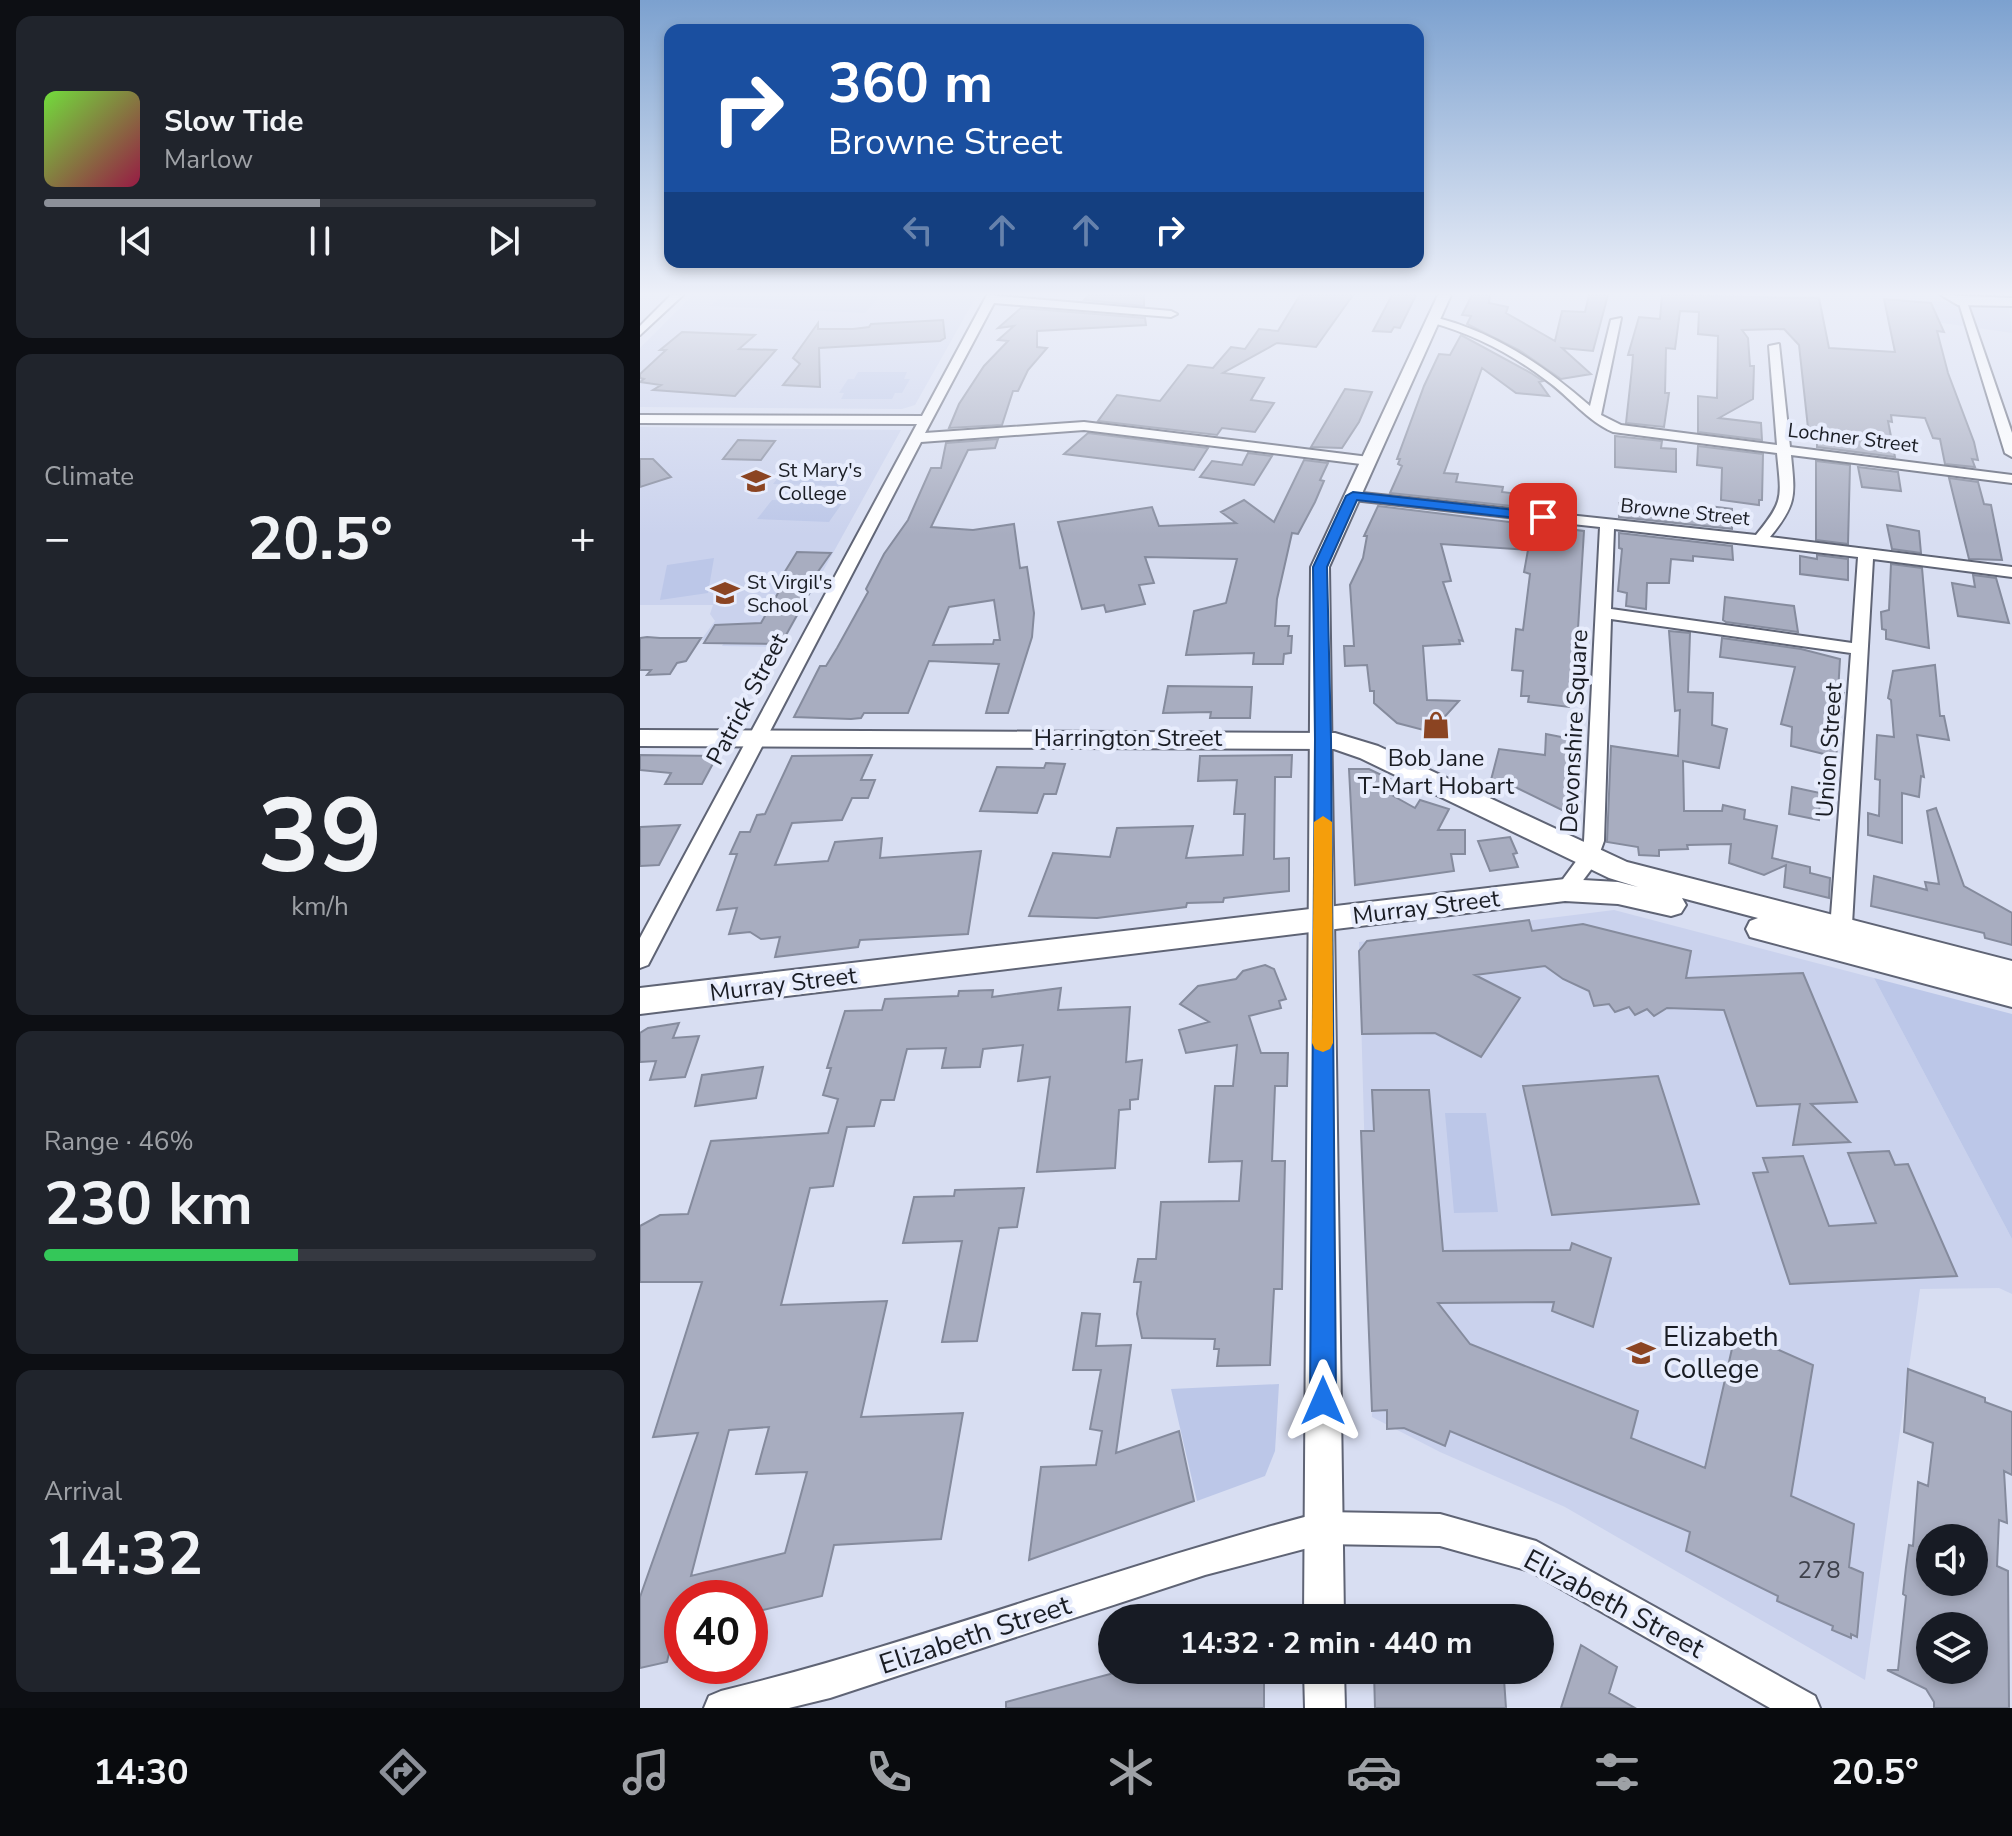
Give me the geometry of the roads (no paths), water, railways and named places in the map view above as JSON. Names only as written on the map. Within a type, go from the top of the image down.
[{"type":"main road","name":"Harrington Street","points":[[640,738],[1323,739],[1347,744],[1379,757],[1589,858]]},
{"type":"main road","name":"Murray Street","points":[[1589,858],[2012,994]]},
{"type":"main road","name":"Murray Street","points":[[640,1001],[1565,890],[1600,890],[1638,896],[2012,973]]},
{"type":"street","name":"Patrick Street","points":[[640,959],[950,375]]},
{"type":"street","points":[[1324,1604],[1320,567],[1409,375]]},
{"type":"street","name":"Lochner Street","points":[[1544,375],[1594,417],[1618,429],[2012,479]]},
{"type":"street","points":[[1594,417],[1604,375]]},
{"type":"street","points":[[1760,540],[1783,512],[1788,498],[1786,449],[1781,441],[1777,375]]},
{"type":"street","points":[[1991,375],[2012,453]]},
{"type":"street","points":[[640,419],[926,420]]},
{"type":"street","points":[[917,438],[1084,426],[1369,461]]},
{"type":"street","name":"Browne Street","points":[[1353,496],[1760,540],[2012,572]]},
{"type":"street","name":"Devonshire Square","points":[[1565,890],[1589,858],[1594,841],[1607,524]]},
{"type":"street","name":"Union Street","points":[[1840,940],[1866,554]]},
{"type":"street","name":"Devonshire Square","points":[[1604,613],[1859,649]]},
{"type":"street","name":"Elizabeth Street","points":[[721,1708],[830,1681],[1205,1559],[1323,1528],[1440,1530],[1536,1557],[1803,1708]]},
{"type":"street","points":[[1324,1684],[1325,1708]]},
{"type":"place","name":"St Mary's College","points":[[756,481]]},
{"type":"place","name":"St Virgil's School","points":[[725,593]]},
{"type":"place","name":"Bob Jane T-Mart Hobart","points":[[1436,725]]},
{"type":"place","name":"Elizabeth College","points":[[1641,1353]]}]
